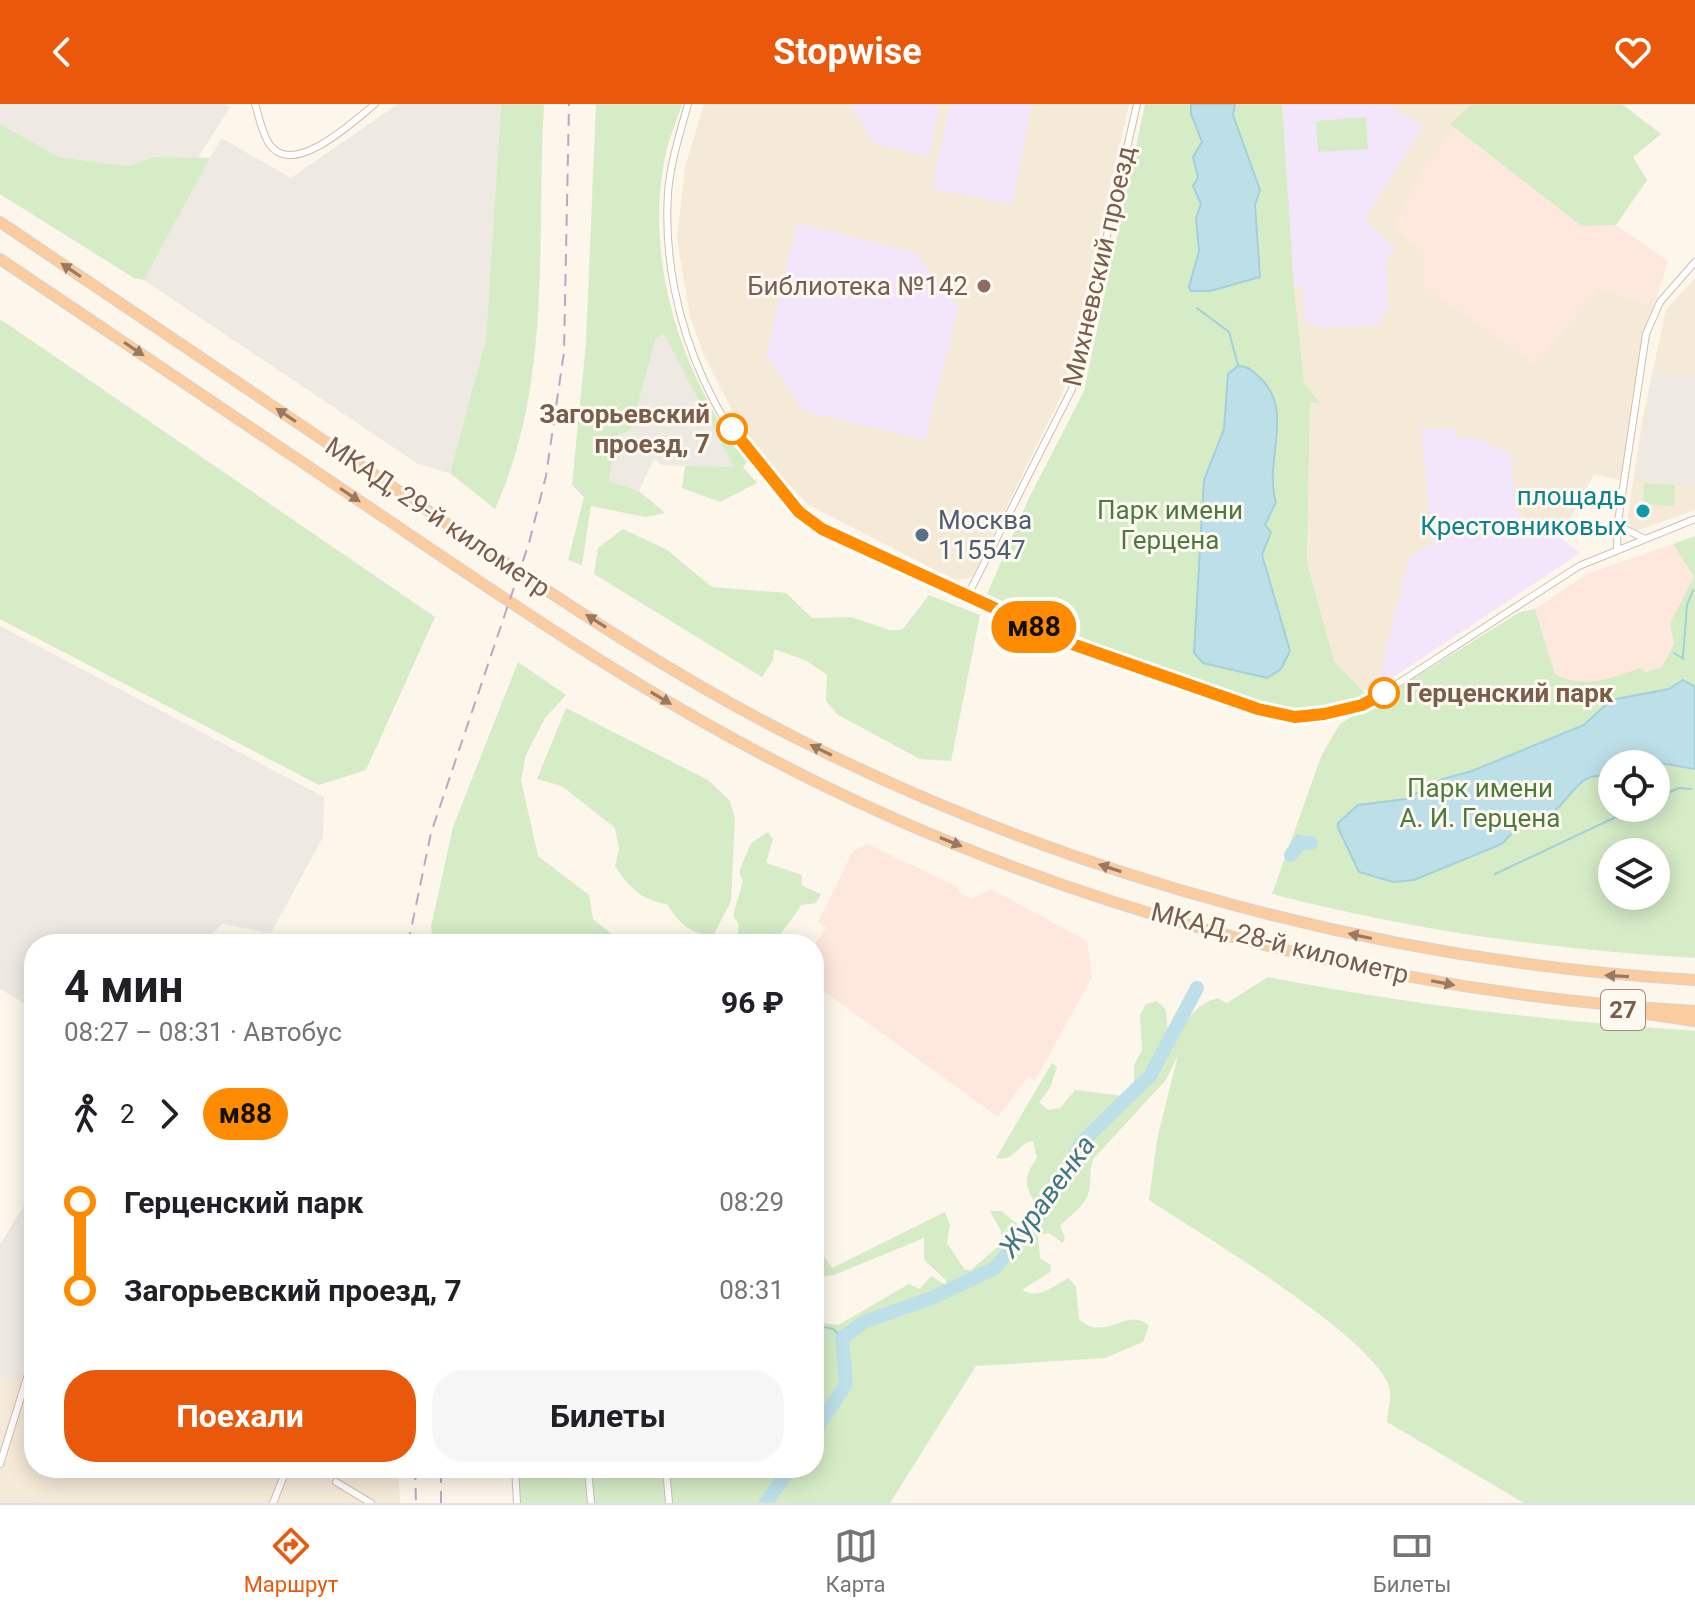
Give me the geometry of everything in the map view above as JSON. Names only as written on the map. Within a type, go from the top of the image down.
[{"type":"highway","name":"МКАД, 29-й километр","points":[[0,222],[606,628],[759,718],[892,784]]},
{"type":"highway","name":"МКАД, 29-й километр","points":[[0,259],[576,645],[744,745],[879,811]]},
{"type":"highway","name":"МКАД, 28-й километр","points":[[892,784],[1075,856],[1163,885],[1312,925],[1504,963],[1603,975],[1695,980]]},
{"type":"highway","name":"МКАД, 28-й километр","points":[[879,811],[1018,868],[1209,929],[1354,966],[1550,1000],[1695,1011]]},
{"type":"highway","name":"27","points":[[1550,1000],[1695,1021]]},
{"type":"street","points":[[255,104],[270,146],[287,157],[307,154],[375,104]]},
{"type":"street","points":[[688,104],[668,193],[670,250],[682,323],[699,371],[722,415],[768,477],[799,512],[822,529],[967,597],[1154,675],[1258,709],[1295,717],[1345,710],[1374,699],[1571,571],[1695,519]]},
{"type":"street","name":"Михневский проезд","points":[[967,597],[1072,389],[1137,104]]},
{"type":"street","points":[[1617,550],[1617,525],[1646,334],[1660,302],[1695,262]]},
{"type":"street","points":[[1617,525],[1645,539]]},
{"type":"street","points":[[0,1464],[24,1387]]},
{"type":"street","points":[[273,1503],[283,1478]]},
{"type":"street","points":[[516,1478],[517,1503]]},
{"type":"street","points":[[589,1478],[591,1503]]},
{"type":"street","points":[[667,1478],[669,1503]]},
{"type":"street","points":[[336,1482],[371,1503]]},
{"type":"shaded area","points":[[0,104],[224,104],[230,107],[198,158],[154,157],[128,166],[59,157],[0,124]]},
{"type":"shaded area","points":[[398,104],[501,104],[486,339],[450,473],[418,464],[144,280],[221,138],[291,178]]},
{"type":"shaded area","points":[[704,104],[1129,104],[1063,392],[972,577],[957,581],[809,505],[765,460],[741,428],[704,355],[690,317],[677,238],[685,167]]},
{"type":"shaded area","points":[[849,104],[940,104],[929,157],[875,144]]},
{"type":"shaded area","points":[[950,104],[1032,104],[1012,205],[932,188]]},
{"type":"shaded area","points":[[1282,104],[1472,104],[1450,124],[1456,129],[1421,171],[1425,254],[1535,364],[1600,288],[1654,306],[1624,481],[1594,474],[1565,529],[1525,520],[1516,511],[1433,544],[1378,682],[1372,686],[1374,690],[1363,690],[1334,661],[1307,561],[1310,402],[1319,402],[1304,383]]},
{"type":"shaded area","points":[[1282,104],[1389,105],[1423,126],[1365,219],[1396,250],[1386,261],[1389,308],[1376,325],[1323,328],[1305,322],[1302,286],[1294,286]]},
{"type":"shaded area","points":[[1456,129],[1581,226],[1616,225],[1668,261],[1654,306],[1600,288],[1535,365],[1422,285],[1425,254],[1394,227],[1421,171]]},
{"type":"shaded area","points":[[797,223],[916,253],[959,307],[925,440],[803,411],[766,355]]},
{"type":"shaded area","points":[[1695,278],[1695,510],[1636,531],[1627,522],[1643,416],[1666,310]]},
{"type":"shaded area","points":[[665,333],[735,468],[662,465],[654,459],[639,491],[609,481],[617,436],[631,428],[656,338]]},
{"type":"shaded area","points":[[1652,373],[1695,378],[1695,486],[1637,480]]},
{"type":"shaded area","points":[[1454,428],[1457,438],[1472,437],[1511,454],[1516,511],[1525,520],[1525,529],[1549,529],[1580,553],[1374,690],[1372,686],[1378,682],[1406,568],[1412,556],[1432,543],[1421,429]]},
{"type":"shaded area","points":[[1673,544],[1694,577],[1671,623],[1674,644],[1662,667],[1563,699],[1535,609],[1587,574]]},
{"type":"shaded area","points":[[0,626],[324,797],[323,837],[271,933],[222,924],[212,934],[24,934],[24,1003],[0,989]]},
{"type":"shaded area","points":[[867,844],[958,887],[960,893],[971,899],[991,889],[1087,941],[1092,977],[1035,1081],[1028,1077],[998,1117],[824,991],[824,934],[822,934],[826,927],[818,922],[853,851]]},
{"type":"shaded area","points":[[24,1206],[24,1478],[399,1478],[400,1503],[0,1503],[0,1245]]},
{"type":"shaded area","points":[[24,1206],[24,1372],[21,1379],[0,1379],[0,1245]]},
{"type":"green space","points":[[501,104],[544,104],[534,360],[526,411],[495,509],[450,473],[486,339]]},
{"type":"green space","points":[[596,104],[682,104],[665,156],[660,202],[660,242],[665,282],[688,359],[725,430],[747,462],[743,467],[757,483],[720,502],[682,488],[685,466],[734,467],[664,334],[656,338],[631,429],[617,436],[609,481],[639,491],[665,513],[645,517],[591,506],[582,565],[568,560],[584,497],[572,485],[586,343]]},
{"type":"green space","name":"Парк имени Герцена","points":[[1145,104],[1282,104],[1304,383],[1320,403],[1310,402],[1307,562],[1334,661],[1369,697],[1328,710],[1274,706],[1130,659],[987,594],[1029,498],[1084,391]]},
{"type":"green space","points":[[1472,104],[1622,104],[1661,134],[1633,157],[1647,180],[1616,225],[1581,226],[1450,124]]},
{"type":"green space","points":[[1366,117],[1368,149],[1318,152],[1316,121]]},
{"type":"green space","points":[[0,124],[59,157],[128,166],[154,157],[210,158],[144,280],[134,278],[0,194]]},
{"type":"green space","points":[[0,319],[435,617],[366,770],[319,785],[0,619]]},
{"type":"green space","points":[[1644,483],[1675,485],[1674,506],[1643,504]]},
{"type":"green space","points":[[623,529],[667,550],[712,587],[786,593],[812,618],[851,617],[889,630],[902,630],[929,595],[980,615],[951,761],[920,759],[838,715],[826,701],[827,675],[807,661],[774,649],[773,660],[762,677],[594,574],[598,548]]},
{"type":"green space","name":"Парк имени А. И. Герцена","points":[[1695,536],[1695,958],[1588,950],[1429,928],[1272,894],[1322,754],[1340,724],[1520,612],[1535,609],[1555,674],[1587,682],[1640,668],[1646,672],[1662,667],[1674,644],[1670,623],[1694,577],[1673,544]]},
{"type":"green space","points":[[518,662],[566,695],[545,718],[526,755],[521,780],[538,856],[589,895],[593,919],[612,934],[432,934],[431,927],[453,827]]},
{"type":"green space","points":[[566,708],[708,780],[730,801],[735,819],[731,901],[714,934],[692,930],[667,904],[650,900],[636,891],[615,866],[619,849],[615,828],[562,786],[537,779]]},
{"type":"green space","points":[[768,832],[773,839],[766,863],[802,875],[801,885],[821,894],[816,903],[801,905],[781,934],[738,934],[739,924],[733,916],[743,881],[739,872],[751,843]]},
{"type":"green space","points":[[1268,977],[1481,1011],[1695,1031],[1695,1503],[1524,1503],[1387,1422],[1389,1386],[1376,1365],[1351,1340],[1281,1286],[1149,1200],[1157,1140],[1178,1055],[1166,1080],[1094,1158],[1087,1197],[1060,1226],[1065,1237],[1063,1243],[1049,1233],[1038,1235],[1040,1258],[1051,1265],[1050,1272],[1022,1290],[1041,1293],[1068,1278],[1076,1287],[1079,1319],[1098,1328],[1124,1321],[1141,1321],[1149,1326],[1143,1342],[1105,1358],[976,1366],[890,1503],[515,1503],[514,1478],[824,1478],[824,1323],[838,1325],[909,1284],[920,1289],[931,1276],[946,1285],[946,1280],[924,1260],[924,1238],[834,1275],[824,1276],[824,1256],[832,1268],[945,1212],[950,1225],[947,1243],[965,1270],[971,1270],[1002,1243],[1001,1231],[990,1211],[1001,1211],[1021,1227],[1041,1217],[1027,1182],[1037,1158],[1033,1141],[1007,1158],[996,1158],[1052,1063],[1057,1067],[1050,1088],[1039,1102],[1048,1110],[1060,1108],[1075,1090],[1123,1096],[1134,1083],[1134,1065],[1142,1050],[1140,1015],[1146,1004],[1157,1001],[1166,1010],[1168,1034],[1161,1050],[1166,1054],[1193,1012],[1218,998],[1227,1003]]},
{"type":"water","points":[[1191,104],[1235,104],[1233,115],[1260,190],[1255,205],[1260,277],[1210,291],[1191,291],[1189,287],[1199,251],[1196,218],[1201,204],[1193,186],[1198,177],[1193,157],[1202,142],[1191,114]]},
{"type":"water","points":[[1238,366],[1252,370],[1270,390],[1277,420],[1273,471],[1276,502],[1265,525],[1271,532],[1262,555],[1290,651],[1281,669],[1267,678],[1203,663],[1194,653],[1204,480],[1224,429],[1228,374]]},
{"type":"water","points":[[1683,680],[1695,687],[1695,769],[1670,765],[1670,750],[1598,750],[1598,776],[1581,782],[1547,817],[1518,827],[1502,844],[1414,880],[1393,882],[1359,872],[1338,828],[1338,823],[1358,805],[1406,799],[1443,779],[1472,771],[1584,725],[1611,700],[1669,689]]},
{"type":"waterway","points":[[1197,308],[1229,332],[1238,365]]},
{"type":"waterway","points":[[1683,656],[1687,605],[1693,590]]},
{"type":"waterway","points":[[1674,653],[1684,659]]},
{"type":"waterway","points":[[1670,792],[1679,788],[1691,789]]},
{"type":"waterway","points":[[1495,874],[1605,822]]},
{"type":"waterway","name":"Журавенка","points":[[1297,836],[1300,842]]},
{"type":"waterway","name":"Журавенка","points":[[1291,855],[1300,842],[1311,843]]},
{"type":"waterway","name":"Журавенка","points":[[824,1418],[846,1384],[842,1338],[864,1322],[934,1297],[995,1268],[1047,1206],[1082,1142],[1150,1076],[1197,988]]},
{"type":"waterway","points":[[824,1327],[833,1329],[842,1338]]},
{"type":"waterway","points":[[766,1503],[783,1478]]},
{"type":"railway","points":[[410,934],[431,833],[529,543],[546,476],[564,352],[569,104]]},
{"type":"railway","points":[[415,1478],[416,1503]]},
{"type":"railway","points":[[441,1478],[441,1503]]},
{"type":"bus line","name":"м88","points":[[732,429],[799,512],[822,529],[1075,645],[1154,675],[1287,716],[1345,710],[1384,693]]},
{"type":"place","name":"Библиотека №142","points":[[984,286]]},
{"type":"place","name":"Загорьевский проезд, 7","points":[[732,429]]},
{"type":"place","name":"площадь Крестовниковых","points":[[1643,511]]},
{"type":"place","name":"Москва 115547","points":[[922,535]]},
{"type":"place","name":"Герценский парк","points":[[1384,693]]}]
